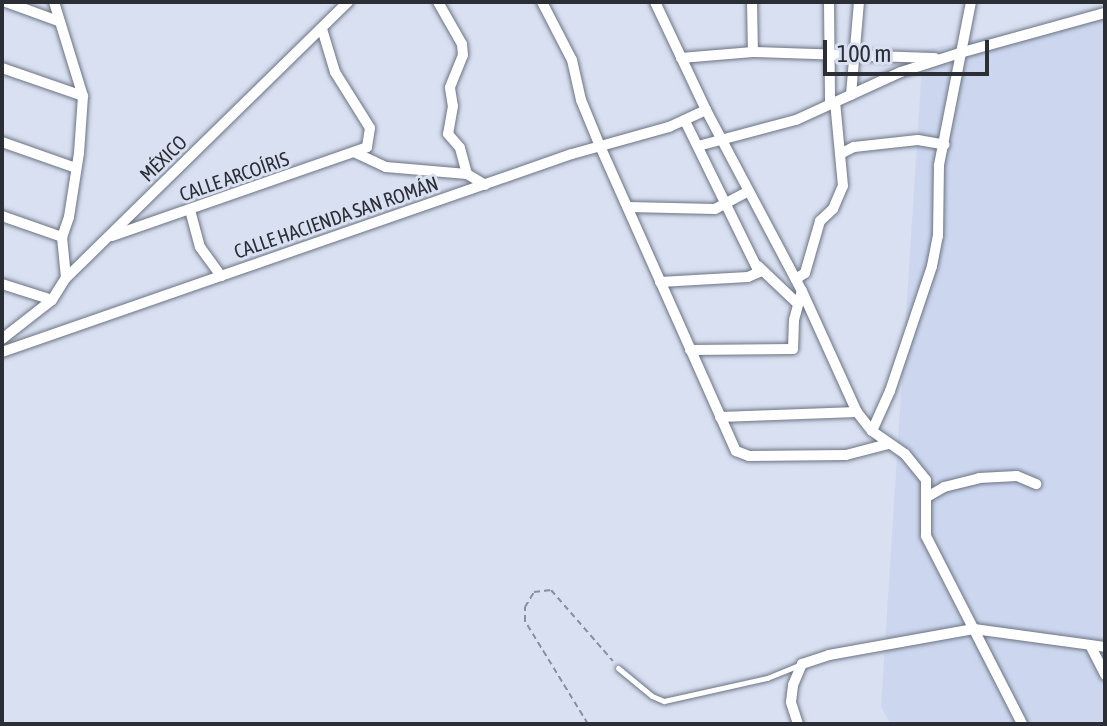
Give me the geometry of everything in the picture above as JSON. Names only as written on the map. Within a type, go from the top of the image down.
[{"type":"street","points":[[6,2],[58,21]]},
{"type":"street","points":[[54,2],[83,96],[69,217],[62,237],[66,278]]},
{"type":"street","name":"MÉXICO","points":[[2,339],[52,300],[66,278],[348,2]]},
{"type":"street","points":[[438,2],[462,44],[463,55],[450,88],[453,106],[447,125],[448,134],[460,148],[467,174]]},
{"type":"street","points":[[542,2],[572,60],[581,100],[600,146],[736,451],[749,456],[846,455],[888,444]]},
{"type":"street","points":[[655,2],[706,110],[802,291],[857,412],[872,431],[917,466],[926,480],[926,536],[1022,724]]},
{"type":"street","points":[[752,2],[753,52]]},
{"type":"street","points":[[796,279],[805,273],[820,221],[833,209],[843,186],[833,103],[829,2]]},
{"type":"street","points":[[851,95],[857,54],[859,2]]},
{"type":"street","points":[[872,431],[890,391],[932,266],[938,236],[939,165],[971,2]]},
{"type":"street","points":[[698,146],[778,126],[941,59],[1105,13]]},
{"type":"street","name":"CALLE ARCOÍRIS","points":[[107,238],[356,153],[370,144],[365,115],[335,72],[322,29]]},
{"type":"street","points":[[681,58],[753,52],[941,59]]},
{"type":"street","points":[[2,68],[83,96]]},
{"type":"street","name":"CALLE HACIENDA SAN ROMÁN","points":[[2,352],[600,146],[685,121],[706,110]]},
{"type":"street","points":[[660,282],[748,277],[759,272],[685,121]]},
{"type":"street","points":[[840,154],[854,147],[918,140],[945,145]]},
{"type":"street","points":[[2,142],[76,168]]},
{"type":"street","points":[[356,153],[386,167],[467,174],[485,185]]},
{"type":"street","points":[[628,207],[694,211],[728,205],[749,191]]},
{"type":"street","points":[[190,210],[200,247],[221,276]]},
{"type":"street","points":[[2,216],[62,237]]},
{"type":"street","points":[[758,266],[798,304]]},
{"type":"street","points":[[2,284],[52,300]]},
{"type":"street","points":[[690,350],[793,349],[802,291]]},
{"type":"street","points":[[720,417],[857,412]]},
{"type":"street","points":[[927,497],[944,487],[979,478],[1017,476],[1036,484]]},
{"type":"street","points":[[798,724],[791,702],[793,685],[802,664],[870,645],[974,629],[1105,647]]},
{"type":"street","points":[[1090,645],[1105,675]]},
{"type":"lane","points":[[618,668],[652,696],[664,701],[767,678],[802,664]]},
{"type":"path","points":[[588,724],[525,621],[525,607],[534,592],[551,590],[618,668]]},
{"type":"shaded area","points":[[1105,14],[1105,724],[891,724],[881,707],[923,50]]}]
